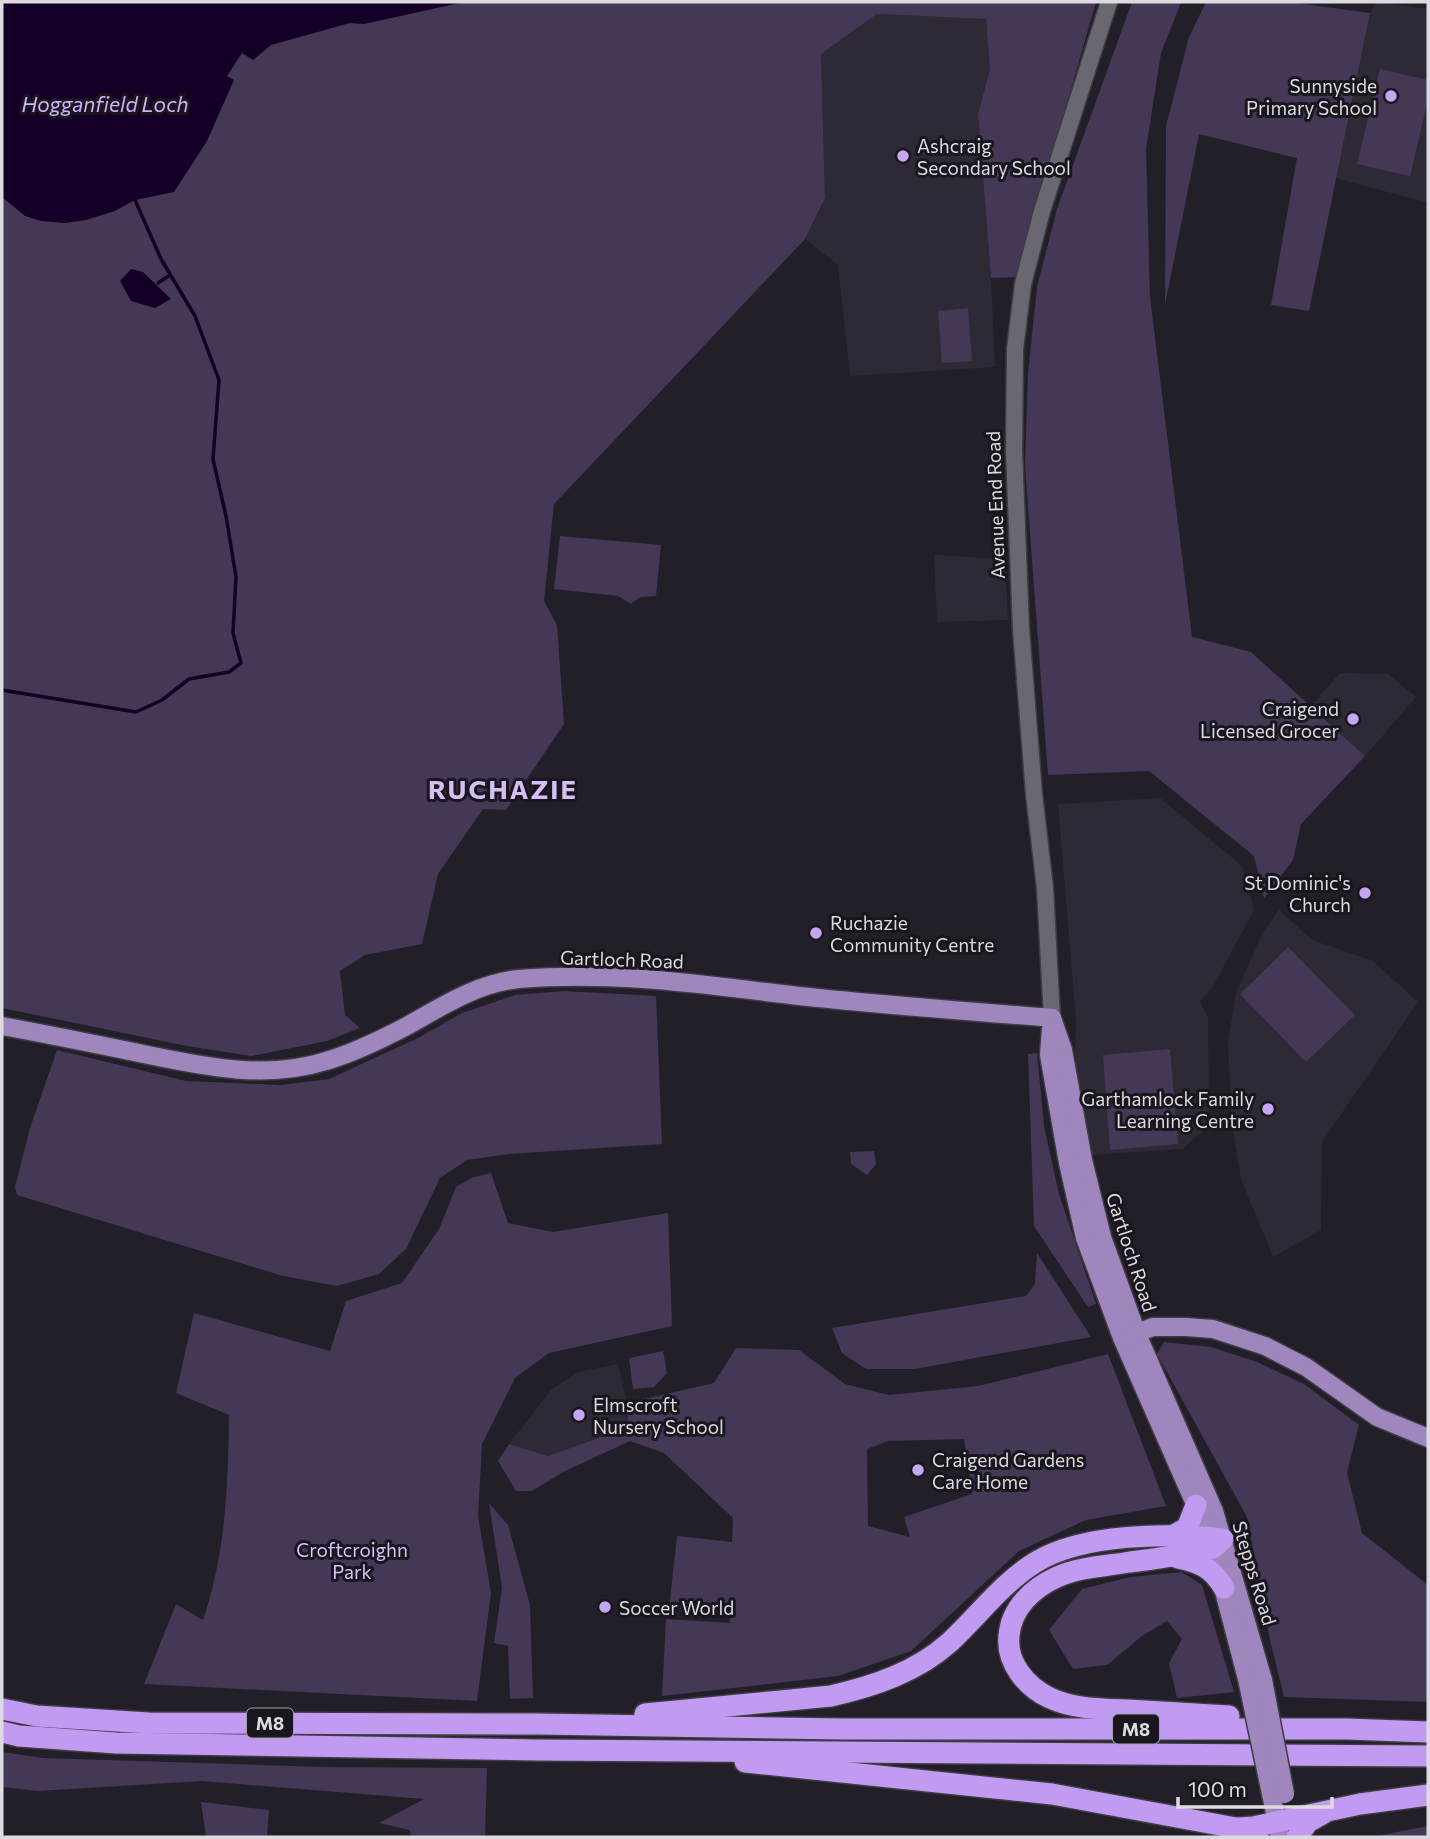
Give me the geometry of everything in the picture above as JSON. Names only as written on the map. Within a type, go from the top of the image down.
[{"type":"highway","points":[[1196,1505],[1187,1528],[1172,1546],[1060,1576],[1038,1587],[1023,1601],[1009,1629],[1008,1646],[1021,1676],[1049,1698],[1066,1704],[1102,1709],[1243,1717],[1347,1729]]},
{"type":"highway","points":[[538,1724],[831,1696],[860,1689],[891,1680],[923,1662],[948,1644],[1006,1587],[1036,1562],[1071,1547],[1100,1541],[1172,1546],[1215,1542]]},
{"type":"highway","points":[[1172,1546],[1216,1574],[1224,1588]]},
{"type":"highway","name":"M8","points":[[2,1709],[37,1716],[149,1723],[538,1724],[843,1729],[1347,1729],[1428,1732]]},
{"type":"highway","name":"M8","points":[[2,1732],[19,1737],[116,1743],[536,1750],[1428,1756]]},
{"type":"highway","points":[[536,1750],[719,1760],[1052,1794],[1236,1828],[1258,1837]]},
{"type":"highway","points":[[1236,1828],[1287,1830],[1332,1810],[1428,1795]]},
{"type":"main road","name":"Gartloch Road","points":[[2,1026],[205,1067],[245,1071],[325,1062],[394,1032],[441,1005],[487,986],[515,979],[587,975],[670,981],[861,1002],[1052,1018],[1063,1050],[1083,1160],[1129,1336],[1153,1327],[1186,1326],[1213,1329],[1265,1346],[1306,1367],[1377,1417],[1428,1438]]},
{"type":"main road","name":"Stepps Road","points":[[1129,1336],[1196,1505],[1215,1542],[1255,1679],[1287,1830]]},
{"type":"main road","name":"Stepps Road","points":[[1129,1336],[1214,1511],[1215,1542],[1224,1588],[1255,1679]]},
{"type":"street","name":"Avenue End Road","points":[[1052,1018],[1045,888],[1034,794],[1021,629],[1014,451],[1014,349],[1023,284],[1042,211],[1109,2]]},
{"type":"shaded area","name":"Sunnyside Primary School","points":[[1377,2],[1428,9],[1428,203],[1336,178],[1370,13]]},
{"type":"shaded area","name":"Ashcraig Secondary School","points":[[877,14],[986,19],[990,69],[978,114],[995,367],[850,376],[838,265],[805,239],[825,198],[821,54]]},
{"type":"shaded area","points":[[934,555],[1005,559],[1008,620],[937,622]]},
{"type":"shaded area","points":[[1340,673],[1388,674],[1416,697],[1365,756],[1311,706]]},
{"type":"shaded area","points":[[1160,798],[1242,866],[1254,910],[1212,988],[1200,1001],[1208,1018],[1209,1125],[1183,1149],[1091,1155],[1075,1072],[1076,1020],[1058,804]]},
{"type":"shaded area","points":[[1279,910],[1312,940],[1373,961],[1418,1002],[1322,1142],[1321,1230],[1273,1257],[1241,1179],[1232,1124],[1228,1042],[1236,993],[1263,932]]},
{"type":"shaded area","name":"Elmscroft Nursery School","points":[[618,1364],[627,1403],[628,1426],[548,1456],[509,1444],[551,1390],[578,1372]]},
{"type":"green space","points":[[2,2],[1096,2],[1017,277],[991,278],[978,114],[990,69],[986,19],[877,14],[821,54],[825,198],[805,239],[554,504],[544,601],[557,625],[564,724],[506,810],[483,809],[438,874],[422,944],[365,955],[340,971],[345,1015],[360,1028],[327,1041],[251,1056],[187,1046],[2,1008]]},
{"type":"green space","points":[[1132,2],[1181,2],[1161,53],[1146,149],[1150,297],[1192,637],[1251,652],[1365,756],[1301,824],[1293,860],[1264,898],[1254,856],[1149,771],[1048,775],[1025,465],[1028,373],[1037,287],[1057,209]]},
{"type":"green space","points":[[1206,2],[1290,2],[1370,13],[1309,311],[1271,305],[1297,158],[1199,134],[1165,305],[1166,126],[1189,37]]},
{"type":"green space","points":[[1380,69],[1428,80],[1428,100],[1410,176],[1357,164]]},
{"type":"green space","points":[[968,308],[972,361],[942,363],[938,311]]},
{"type":"green space","points":[[560,536],[661,545],[656,596],[640,597],[631,604],[618,596],[554,589]]},
{"type":"green space","points":[[1288,947],[1355,1015],[1306,1062],[1240,994]]},
{"type":"green space","points":[[564,991],[656,996],[662,1144],[509,1154],[467,1160],[440,1178],[406,1249],[379,1274],[337,1286],[283,1276],[17,1195],[15,1187],[30,1128],[57,1050],[186,1081],[281,1085],[329,1079],[418,1038],[462,1013],[515,995]]},
{"type":"green space","points":[[1170,1049],[1178,1144],[1110,1150],[1103,1055]]},
{"type":"green space","points":[[1037,1053],[1044,1126],[1059,1194],[1096,1304],[1088,1307],[1034,1226],[1028,1054]]},
{"type":"green space","points":[[874,1151],[876,1164],[867,1175],[851,1164],[850,1152]]},
{"type":"green space","name":"Croftcroighn Park","points":[[491,1173],[508,1223],[553,1232],[668,1213],[672,1326],[549,1353],[515,1378],[482,1444],[478,1516],[491,1593],[477,1701],[144,1684],[176,1604],[203,1620],[221,1544],[229,1415],[176,1393],[194,1313],[330,1351],[346,1301],[402,1283],[439,1229],[456,1187],[471,1178]]},
{"type":"green space","points":[[1037,1253],[1091,1337],[915,1369],[866,1369],[842,1353],[832,1328],[1026,1296],[1035,1284]]},
{"type":"green space","points":[[1164,1342],[1211,1347],[1257,1362],[1304,1384],[1359,1425],[1347,1473],[1362,1533],[1428,1585],[1428,1702],[1284,1697],[1270,1640],[1247,1517],[1157,1354]]},
{"type":"green space","points":[[736,1348],[799,1350],[845,1384],[889,1395],[978,1386],[1108,1354],[1166,1506],[1086,1520],[1019,1551],[911,1651],[838,1676],[662,1696],[666,1619],[730,1623],[730,1602],[728,1615],[669,1608],[677,1536],[732,1542],[733,1518],[664,1453],[630,1441],[563,1472],[532,1491],[516,1491],[498,1461],[509,1444],[548,1456],[628,1427],[627,1403],[714,1383]],"holes":[[[964,1439],[972,1494],[904,1517],[910,1537],[868,1526],[867,1449],[888,1441]]]},
{"type":"green space","points":[[663,1351],[667,1373],[654,1387],[633,1389],[629,1358]]},
{"type":"green space","points":[[489,1503],[508,1525],[530,1605],[533,1698],[510,1699],[508,1646],[494,1643],[502,1588]]},
{"type":"green space","points":[[1182,1572],[1202,1585],[1234,1692],[1177,1698],[1169,1663],[1182,1639],[1167,1621],[1142,1636],[1107,1665],[1073,1669],[1049,1630],[1082,1589],[1130,1577]]},
{"type":"green space","points":[[2,1752],[43,1758],[323,1767],[487,1768],[485,1837],[411,1837],[410,1830],[379,1823],[424,1799],[202,1781],[38,1791],[2,1787]]},
{"type":"green space","points":[[201,1802],[269,1810],[267,1836],[274,1837],[206,1837]]},
{"type":"green space","points":[[1428,1826],[1428,1837],[1372,1837]]},
{"type":"water","name":"Hogganfield Loch","points":[[2,2],[464,2],[364,24],[350,23],[271,45],[253,60],[242,53],[227,76],[234,80],[207,141],[174,192],[135,200],[115,211],[65,223],[41,221],[25,216],[2,197]]},
{"type":"water","points":[[131,269],[143,272],[171,299],[155,308],[131,301],[120,281]]},
{"type":"waterway","points":[[2,690],[136,712],[162,700],[189,679],[229,672],[241,663],[233,633],[236,577],[213,459],[219,380],[195,316],[161,259],[135,200]]},
{"type":"waterway","points":[[158,283],[170,275]]},
{"type":"place","name":"Sunnyside Primary School","points":[[1391,96]]},
{"type":"place","name":"Ashcraig Secondary School","points":[[903,156]]},
{"type":"place","name":"Craigend Licensed Grocer","points":[[1353,719]]},
{"type":"place","name":"St Dominic's Church","points":[[1365,893]]},
{"type":"place","name":"Ruchazie Community Centre","points":[[816,933]]},
{"type":"place","name":"Garthamlock Family Learning Centre","points":[[1268,1109]]},
{"type":"place","name":"Elmscroft Nursery School","points":[[579,1415]]},
{"type":"place","name":"Craigend Gardens Care Home","points":[[918,1470]]},
{"type":"place","name":"Soccer World","points":[[605,1607]]},
{"type":"district","name":"RUCHAZIE","points":[[503,788]]}]
